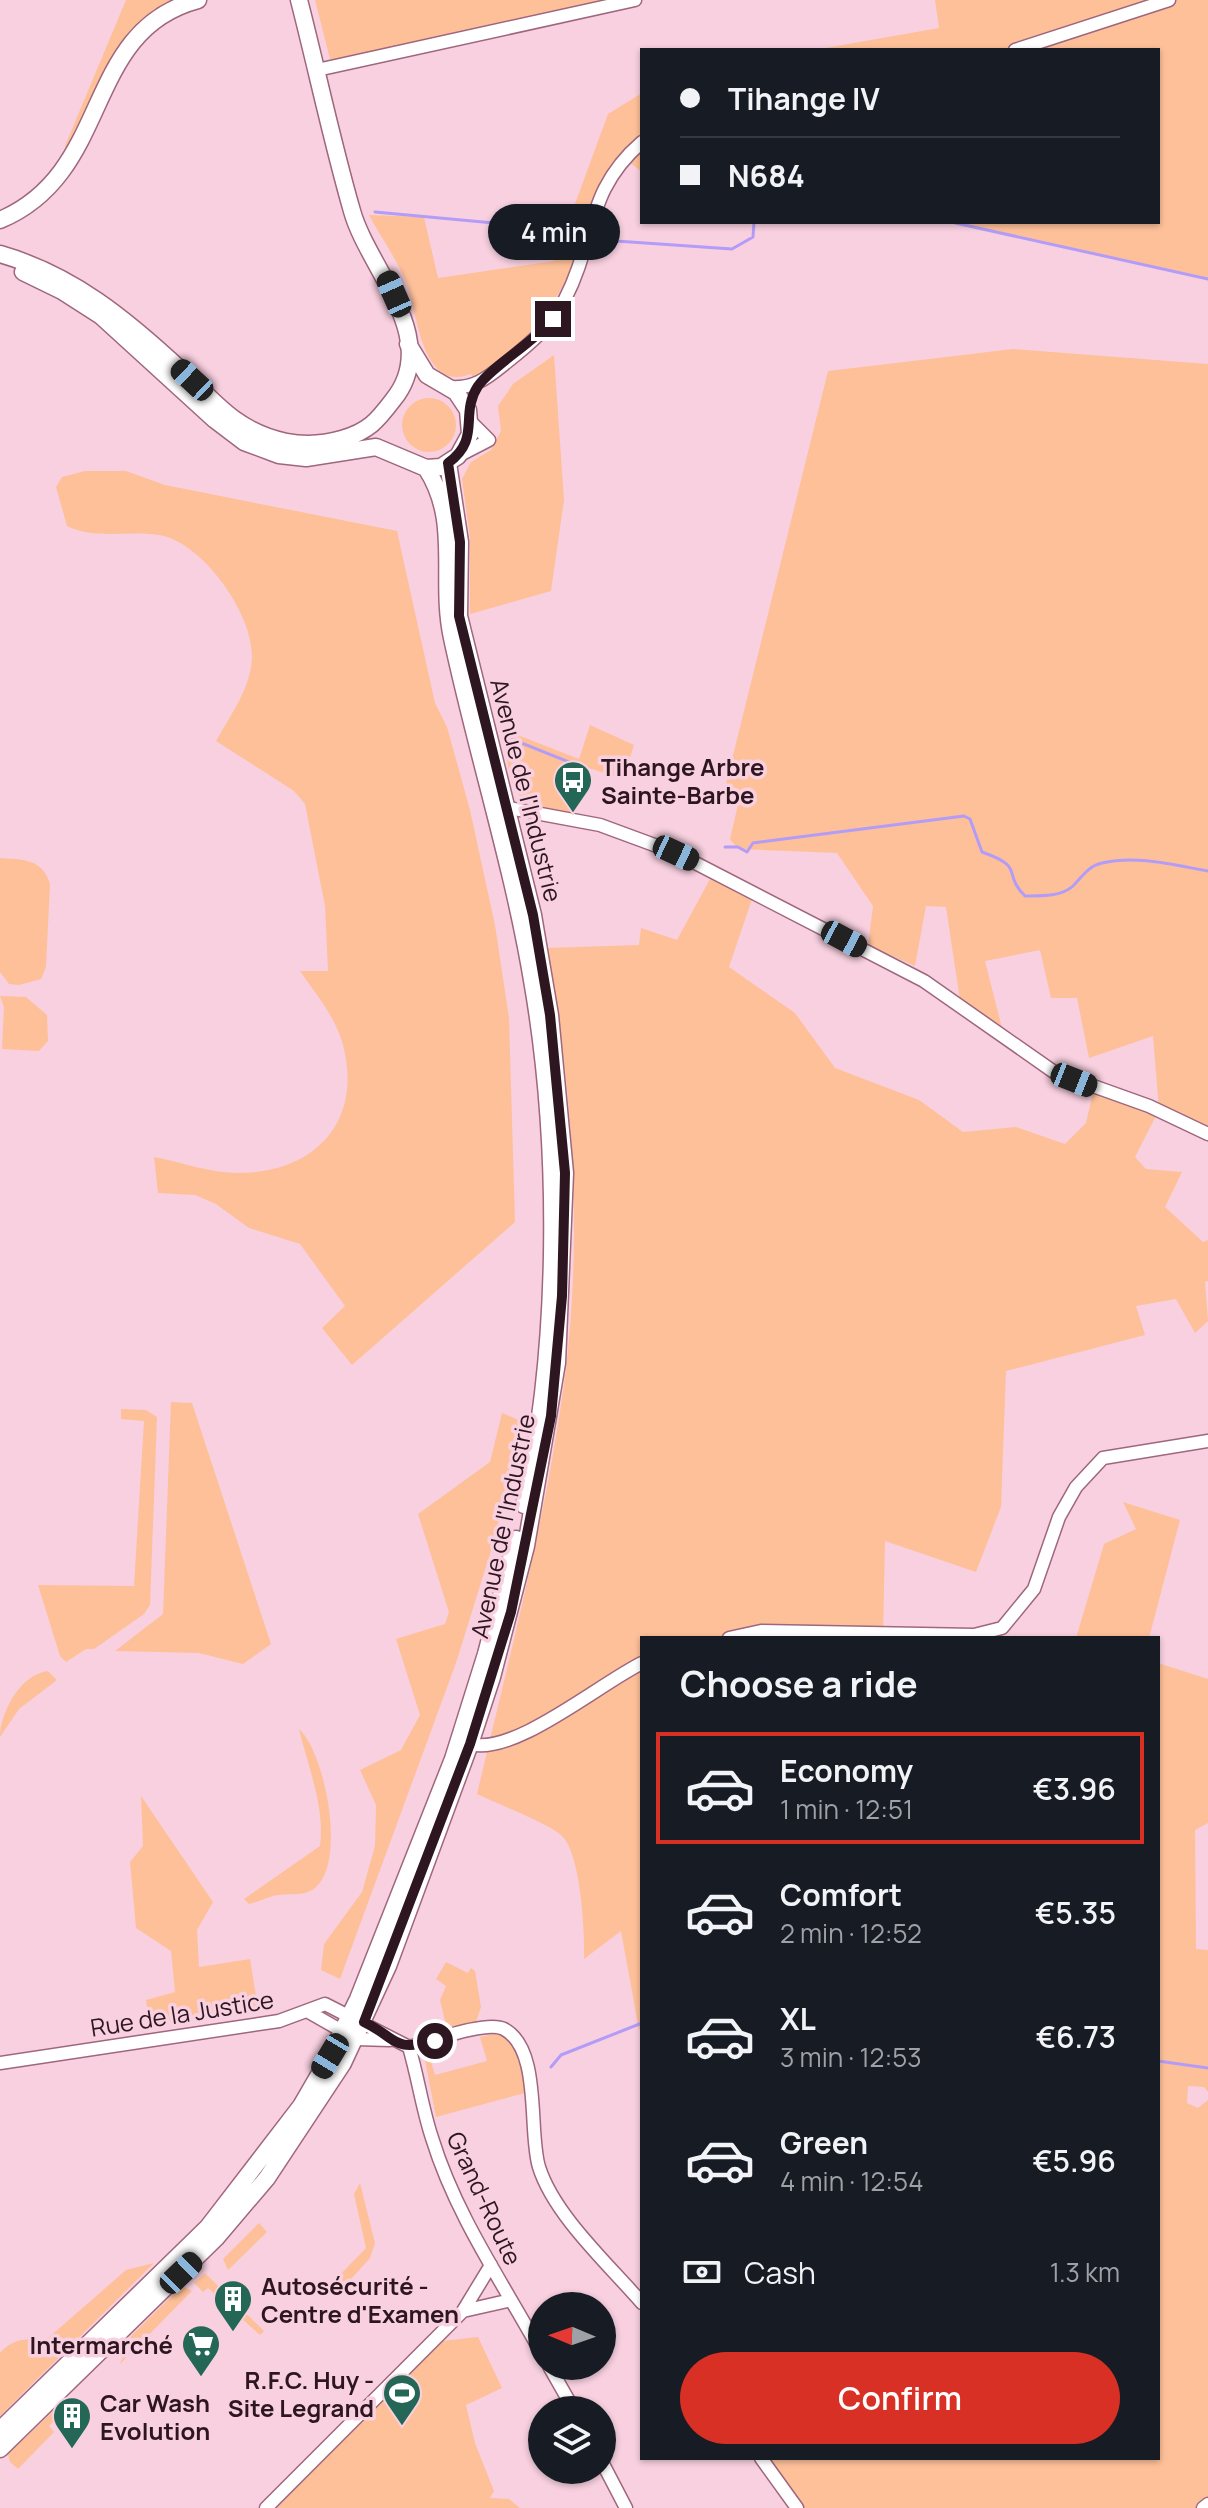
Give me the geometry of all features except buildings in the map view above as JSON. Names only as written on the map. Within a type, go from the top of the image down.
[{"type":"main road","points":[[0,220],[29,206],[65,169],[83,141],[129,44],[161,15],[198,0]]},
{"type":"main road","points":[[0,263],[62,291],[101,316],[244,442],[279,455],[306,458],[376,447],[396,454],[415,466],[426,468],[453,460],[470,434],[470,416],[443,385],[427,375],[408,343],[394,294],[353,214],[299,0]]},
{"type":"main road","points":[[0,254],[52,273],[113,309],[233,418],[276,441],[302,444],[358,434],[378,421],[395,398],[416,385],[443,385]]},
{"type":"main road","points":[[396,454],[386,435],[385,423],[407,373],[408,343]]},
{"type":"main road","name":"Avenue de l'Industrie","points":[[0,2430],[208,2227],[362,2021],[470,1744],[511,1612],[538,1493],[556,1372],[565,1173],[550,1015],[533,915],[459,616],[460,542],[453,460]]},
{"type":"main road","name":"Avenue de l'Industrie","points":[[362,2021],[453,1759],[500,1607],[526,1497],[548,1329],[550,1157],[533,986],[448,618],[446,516],[440,489],[426,468]]},
{"type":"main road","name":"Avenue de l'Industrie","points":[[0,2449],[216,2238],[267,2178],[311,2116],[349,2036]]},
{"type":"street","points":[[317,70],[635,0]]},
{"type":"street","points":[[1021,48],[1169,0]]},
{"type":"street","points":[[470,416],[479,384],[538,337],[553,319],[566,297],[606,181],[623,158],[640,144]]},
{"type":"street","points":[[443,385],[479,384]]},
{"type":"street","points":[[492,800],[508,810],[600,825],[676,853],[924,981],[1054,1072],[1149,1106],[1208,1134]]},
{"type":"street","points":[[738,1636],[761,1631],[974,1635],[1002,1628],[1034,1589],[1059,1517],[1076,1487],[1103,1458],[1208,1441]]},
{"type":"street","points":[[453,1759],[470,1744],[498,1745],[528,1733],[640,1664]]},
{"type":"street","points":[[464,1721],[470,1744]]},
{"type":"street","name":"Rue de la Justice","points":[[0,2063],[279,2021],[325,2004],[362,2021]]},
{"type":"street","points":[[307,2011],[349,2036],[390,2040]]},
{"type":"street","points":[[362,2021],[390,2040],[409,2047],[487,2026],[503,2028],[515,2039],[528,2067],[538,2167],[557,2204],[640,2301]]},
{"type":"street","name":"Grand-Route","points":[[409,2047],[432,2138],[453,2192],[528,2330]]},
{"type":"street","points":[[266,2508],[463,2311],[475,2285],[491,2265]]},
{"type":"street","points":[[463,2311],[511,2300]]},
{"type":"street","points":[[762,2460],[797,2508]]},
{"type":"street","points":[[613,2484],[626,2508]]},
{"type":"street","points":[[1203,2508],[1208,2504]]},
{"type":"shaded area","points":[[126,0],[175,0],[141,21],[120,45],[88,115],[66,152],[65,146]]},
{"type":"shaded area","points":[[315,0],[622,0],[332,67]]},
{"type":"shaded area","points":[[935,0],[1208,0],[1208,279],[960,224],[1160,224],[1160,48],[825,48],[939,28]]},
{"type":"shaded area","points":[[640,94],[640,170],[624,158],[577,267],[572,266],[554,302],[520,343],[474,380],[471,374],[454,377],[441,372],[431,361],[424,345],[401,272],[369,215],[424,217],[438,278],[554,261],[608,114]]},
{"type":"shaded area","points":[[1013,349],[1208,364],[1208,1134],[1159,1110],[1135,1157],[1146,1169],[1182,1172],[1165,1207],[1203,1242],[1208,1240],[1208,1281],[1205,1282],[1208,1321],[1195,1333],[1176,1299],[1136,1306],[1145,1335],[1006,1371],[1001,1507],[976,1572],[885,1541],[883,1635],[891,1636],[640,1636],[639,2030],[621,1931],[584,1959],[578,1876],[574,1859],[562,1836],[477,1794],[547,1488],[570,1330],[573,1166],[563,1056],[546,948],[639,945],[641,928],[677,940],[710,879],[752,899],[729,967],[795,1013],[835,1068],[919,1100],[963,1132],[1016,1127],[1065,1144],[1086,1123],[1094,1088],[1159,1109],[1153,1036],[1089,1058],[1077,998],[1051,998],[1040,950],[985,961],[1004,1036],[961,1007],[946,907],[926,906],[915,966],[868,945],[873,906],[837,853],[738,849],[730,839],[740,796],[724,792],[828,371]]},
{"type":"shaded area","points":[[554,355],[564,500],[551,591],[470,614],[470,538],[462,479],[471,462],[491,450],[501,431],[498,406],[513,384]]},
{"type":"shaded area","points":[[429,398],[448,406],[456,425],[448,444],[429,452],[410,444],[402,425],[410,406]]},
{"type":"shaded area","points":[[85,471],[126,471],[165,485],[397,531],[435,703],[447,727],[470,810],[495,925],[509,1018],[515,1222],[352,1365],[322,1328],[345,1306],[300,1244],[249,1228],[216,1204],[195,1195],[158,1193],[154,1157],[238,1173],[265,1171],[290,1164],[310,1153],[327,1138],[339,1119],[346,1097],[347,1073],[336,1025],[300,971],[328,971],[325,906],[305,804],[294,791],[216,741],[239,700],[251,667],[250,638],[244,620],[222,582],[192,551],[175,540],[147,534],[89,533],[67,526],[56,487],[62,477]]},
{"type":"shaded area","points":[[590,725],[634,745],[623,779],[586,767],[573,812],[535,805],[516,791],[511,780],[502,729],[579,759]]},
{"type":"shaded area","points":[[0,858],[24,860],[37,865],[50,884],[46,967],[41,979],[19,985],[9,984],[0,972]]},
{"type":"shaded area","points":[[0,996],[26,997],[47,1015],[48,1041],[39,1051],[2,1049],[4,1007]]},
{"type":"shaded area","points":[[171,1402],[192,1403],[271,1644],[243,1664],[199,1653],[115,1651],[163,1614]]},
{"type":"shaded area","points":[[121,1409],[146,1410],[157,1417],[150,1605],[144,1614],[94,1649],[86,1649],[66,1662],[60,1656],[38,1585],[134,1586],[144,1421],[121,1419]]},
{"type":"shaded area","points":[[502,1413],[519,1420],[495,1538],[456,1663],[340,1979],[321,1970],[324,1944],[362,1892],[375,1846],[376,1805],[360,1770],[401,1750],[420,1715],[396,1639],[445,1624],[449,1612],[418,1514],[490,1462]]},
{"type":"shaded area","points":[[1123,1502],[1180,1520],[1150,1636],[1077,1636],[1104,1544],[1136,1529]]},
{"type":"shaded area","points":[[1160,1664],[1208,1679],[1208,1823],[1195,1830],[1196,1949],[1208,1950],[1208,2092],[1204,2087],[1188,2086],[1187,2103],[1198,2108],[1208,2100],[1208,2508],[803,2508],[768,2460],[1160,2460]]},
{"type":"shaded area","points":[[48,1671],[57,1680],[19,1709],[0,1737],[4,1717],[14,1696],[29,1679]]},
{"type":"shaded area","points":[[299,1729],[317,1760],[329,1807],[330,1855],[325,1875],[310,1891],[273,1896],[249,1904],[244,1899],[320,1846],[318,1801]]},
{"type":"shaded area","points":[[141,1796],[213,1902],[197,1930],[199,1967],[250,1959],[258,2008],[150,2023],[146,2000],[175,1992],[171,1951],[136,1928],[130,1862],[143,1846]]},
{"type":"shaded area","points":[[446,1962],[468,1973],[471,1968],[475,1971],[481,2007],[475,2025],[436,2033],[435,2028],[446,2025],[440,2000],[446,1986],[436,1979]]},
{"type":"shaded area","points":[[499,2033],[516,2052],[525,2093],[436,2117],[424,2055],[428,2051],[435,2075],[487,2061],[480,2037]]},
{"type":"shaded area","points":[[360,2183],[375,2243],[370,2258],[343,2288],[335,2280],[366,2248],[354,2194]]},
{"type":"shaded area","points":[[259,2223],[267,2232],[228,2270],[223,2259]]},
{"type":"shaded area","points":[[154,2263],[0,2416],[0,2353],[5,2348],[21,2340],[47,2339],[126,2270]]},
{"type":"shaded area","points":[[205,2273],[264,2331],[260,2335],[208,2288],[203,2292],[194,2283]]},
{"type":"shaded area","points":[[182,2286],[192,2291],[120,2364],[131,2336]]},
{"type":"shaded area","name":"R.F.C. Huy - Site Legrand","points":[[478,2337],[502,2388],[466,2405],[475,2443],[494,2491],[490,2498],[509,2499],[520,2508],[276,2508],[442,2341]]},
{"type":"shaded area","points":[[65,2400],[72,2413],[66,2419],[61,2414],[49,2426],[54,2432],[18,2469],[10,2462],[8,2454]]},
{"type":"waterway","points":[[375,212],[568,230]]},
{"type":"waterway","points":[[616,241],[732,249],[753,237],[754,224]]},
{"type":"waterway","points":[[960,224],[1208,279]]},
{"type":"waterway","points":[[504,736],[579,766]]},
{"type":"waterway","points":[[725,847],[738,847],[747,852],[753,843],[964,816],[970,819],[982,852],[1009,867],[1025,896],[1063,892],[1093,867],[1115,861],[1155,862],[1208,871]]},
{"type":"waterway","points":[[551,2067],[561,2055],[640,2024]]},
{"type":"waterway","points":[[1160,2061],[1208,2068]]},
{"type":"place","name":"Tihange Arbre Sainte-Barbe","points":[[573,814]]},
{"type":"place","name":"Autosécurité - Centre d'Examen","points":[[233,2333]]},
{"type":"place","name":"Intermarché","points":[[201,2378]]},
{"type":"place","name":"R.F.C. Huy - Site Legrand","points":[[402,2427]]},
{"type":"place","name":"Car Wash Evolution","points":[[72,2450]]},
{"type":"route","points":[[435,2041],[409,2047],[390,2040],[377,2028],[364,2022],[388,1966],[470,1744],[511,1612],[538,1493],[553,1399],[565,1235],[565,1173],[550,1015],[533,915],[459,616],[460,542],[448,463],[466,446],[471,422],[468,410],[479,384],[538,337],[553,319]]}]
